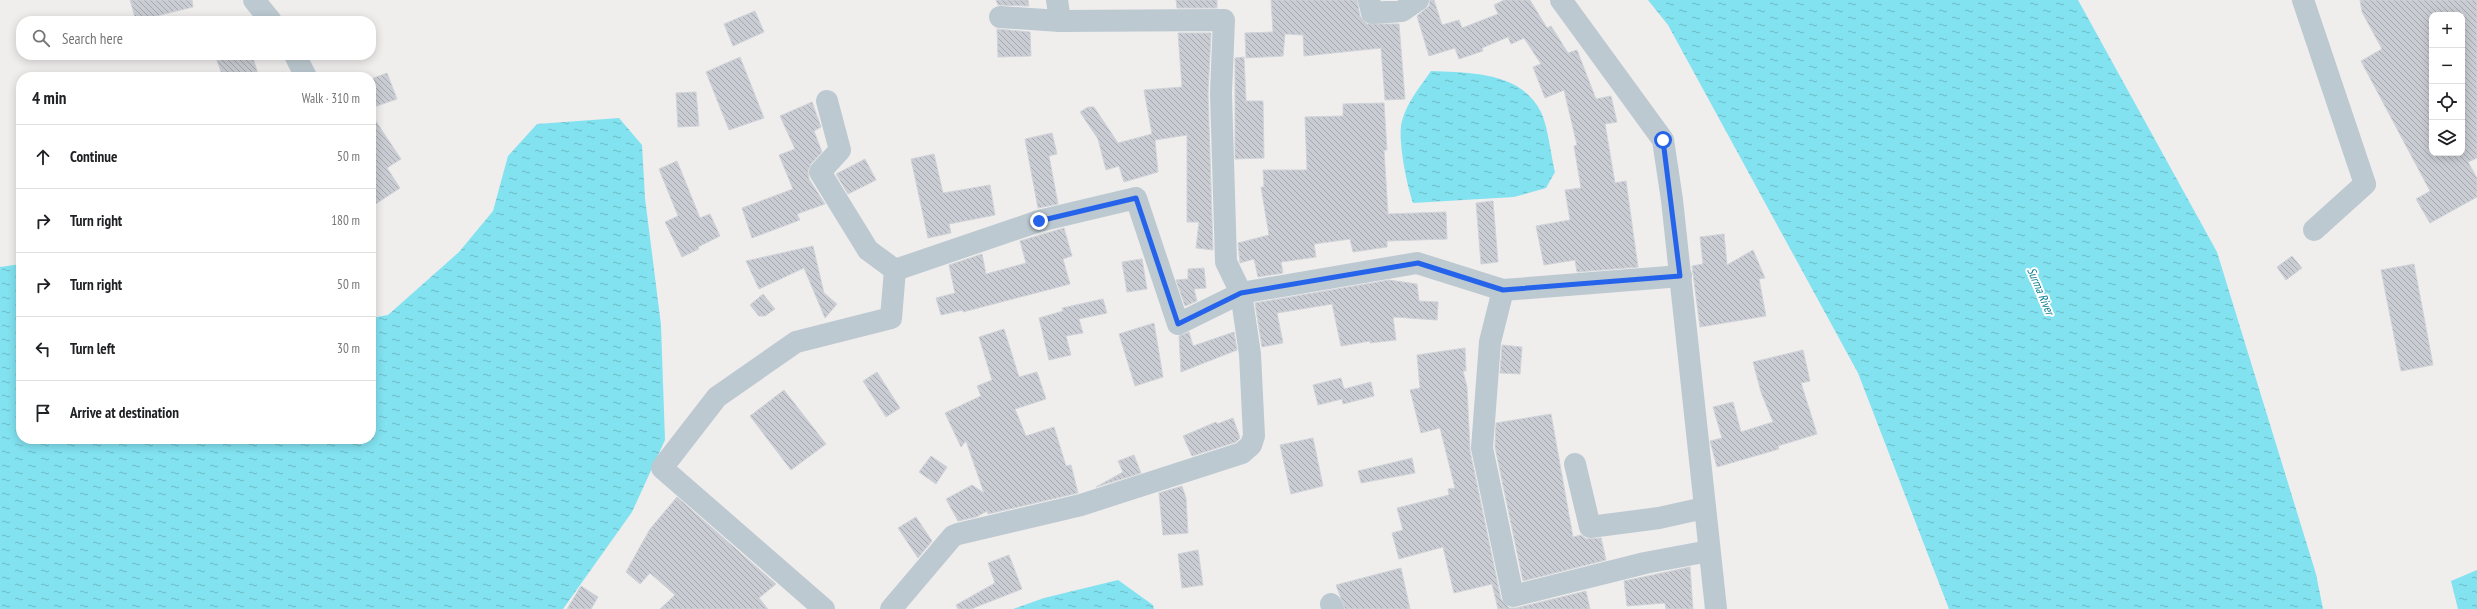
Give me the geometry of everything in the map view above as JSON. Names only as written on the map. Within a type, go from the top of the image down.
[{"type":"street","points":[[254,0],[267,16]]},
{"type":"street","points":[[1368,0],[1372,13],[1402,11],[1418,0]]},
{"type":"street","points":[[1561,0],[1663,140],[1680,276],[1716,609]]},
{"type":"street","points":[[2303,0],[2365,184],[2314,230]]},
{"type":"street","points":[[891,609],[953,536],[1081,505],[1242,453],[1251,445],[1254,436],[1250,354],[1241,293],[1226,262],[1221,93],[1224,20],[1058,11],[1000,17]]},
{"type":"street","points":[[298,60],[304,72]]},
{"type":"street","points":[[827,101],[840,150],[820,172],[868,250],[895,270]]},
{"type":"street","points":[[895,270],[1039,221],[1136,198],[1178,324],[1241,293],[1418,263],[1503,290],[1680,276]]},
{"type":"street","points":[[824,609],[662,468],[717,397],[796,342],[891,318],[895,270]]},
{"type":"street","points":[[1503,290],[1490,342],[1482,448],[1513,596],[1645,562],[1709,551]]},
{"type":"street","points":[[1575,464],[1590,527],[1659,518],[1704,508]]},
{"type":"water","name":"Surma River","points":[[1648,0],[2078,0],[2217,252],[2316,574],[2323,609],[1949,609],[1858,373],[1668,25]]},
{"type":"water","points":[[1431,71],[1462,72],[1493,77],[1520,89],[1532,99],[1541,112],[1543,118],[1555,172],[1546,188],[1514,197],[1413,203],[1403,162],[1401,139],[1402,121],[1407,107]]},
{"type":"water","points":[[619,118],[642,145],[645,198],[661,325],[665,440],[632,512],[563,609],[0,609],[0,267],[16,265],[16,444],[376,444],[376,317],[388,315],[459,252],[493,211],[508,156],[537,124]]},
{"type":"water","points":[[2477,570],[2477,609],[2458,609],[2451,581]]},
{"type":"water","points":[[1118,580],[1153,605],[1154,609],[1013,609],[1044,598]]},
{"type":"building","points":[[130,0],[192,0],[193,7],[156,16],[135,16]]},
{"type":"building","points":[[996,0],[1028,0],[1029,6],[998,5]]},
{"type":"building","points":[[1176,0],[1217,0],[1217,8],[1177,8]]},
{"type":"building","points":[[1271,0],[1357,0],[1360,16],[1367,24],[1399,24],[1405,99],[1385,100],[1381,48],[1304,56],[1303,35],[1285,34],[1283,56],[1246,58],[1245,33],[1273,32]]},
{"type":"building","points":[[1430,0],[1434,0],[1442,25],[1459,20],[1462,28],[1498,14],[1494,5],[1504,0],[1530,0],[1547,28],[1551,26],[1568,53],[1577,50],[1596,99],[1611,96],[1617,122],[1605,124],[1615,183],[1626,181],[1638,267],[1577,272],[1575,260],[1544,265],[1536,226],[1570,220],[1565,190],[1581,188],[1574,146],[1577,145],[1564,90],[1545,98],[1533,67],[1541,64],[1524,38],[1511,44],[1508,37],[1482,48],[1483,51],[1459,59],[1455,48],[1429,56],[1417,16],[1429,6]]},
{"type":"building","points":[[2360,0],[2477,0],[2477,158],[2468,162],[2477,178],[2477,197],[2430,223],[2416,199],[2430,191],[2361,61],[2382,49],[2362,12]]},
{"type":"building","points":[[755,11],[764,32],[733,46],[724,24]]},
{"type":"building","points":[[997,29],[1030,32],[1031,56],[998,57]]},
{"type":"building","points":[[1178,33],[1211,33],[1208,93],[1213,250],[1196,248],[1199,222],[1187,222],[1187,135],[1155,140],[1158,172],[1124,182],[1119,166],[1106,170],[1098,139],[1080,112],[1088,107],[1094,107],[1118,143],[1152,134],[1144,90],[1182,87]]},
{"type":"building","points":[[740,57],[764,118],[729,130],[706,72]]},
{"type":"building","points":[[1244,57],[1246,101],[1263,101],[1264,158],[1235,159],[1235,58]]},
{"type":"building","points":[[217,60],[254,60],[257,72],[221,72]]},
{"type":"building","points":[[387,73],[397,99],[376,106],[376,77]]},
{"type":"building","points":[[696,92],[699,126],[678,127],[676,93]]},
{"type":"building","points":[[812,102],[821,127],[814,131],[822,152],[811,164],[808,171],[809,179],[825,204],[797,214],[800,220],[752,238],[742,208],[793,189],[779,155],[795,149],[780,116]]},
{"type":"building","points":[[1384,103],[1387,150],[1384,150],[1388,214],[1446,212],[1447,239],[1387,241],[1387,247],[1353,252],[1350,239],[1314,244],[1316,257],[1281,262],[1283,273],[1258,277],[1254,259],[1240,263],[1238,243],[1269,235],[1261,187],[1264,187],[1263,170],[1307,170],[1305,117],[1343,116],[1343,104]]},
{"type":"building","points":[[376,122],[401,159],[387,168],[400,188],[376,204]]},
{"type":"building","points":[[1052,133],[1057,154],[1049,156],[1058,204],[1038,208],[1025,139]]},
{"type":"building","points":[[934,154],[943,193],[990,185],[995,215],[949,224],[951,233],[928,238],[911,159]]},
{"type":"building","points":[[865,159],[876,180],[848,194],[836,174]]},
{"type":"building","points":[[677,161],[700,218],[710,214],[720,236],[698,247],[699,249],[682,257],[665,222],[678,216],[659,169]]},
{"type":"building","points":[[1493,201],[1498,262],[1481,264],[1476,203]]},
{"type":"building","points":[[1064,228],[1072,256],[1063,259],[1070,284],[963,312],[963,310],[941,315],[936,298],[955,293],[949,265],[982,254],[986,274],[1026,263],[1020,241]]},
{"type":"building","points":[[1724,234],[1727,265],[1753,250],[1765,278],[1759,279],[1766,316],[1700,327],[1692,266],[1703,264],[1700,237]]},
{"type":"building","points":[[813,246],[824,293],[837,304],[825,318],[804,268],[759,289],[746,261]]},
{"type":"building","points":[[2292,256],[2302,268],[2286,280],[2277,267]]},
{"type":"building","points":[[1142,259],[1147,289],[1127,292],[1122,262]]},
{"type":"building","points":[[2414,264],[2433,365],[2401,371],[2381,270]]},
{"type":"building","points":[[1204,268],[1206,288],[1194,289],[1197,301],[1185,306],[1176,280],[1188,279],[1188,269]]},
{"type":"building","points":[[1389,280],[1417,284],[1419,301],[1438,302],[1437,320],[1393,317],[1396,340],[1370,343],[1370,341],[1341,346],[1332,304],[1277,313],[1283,343],[1262,347],[1255,303]]},
{"type":"building","points":[[763,294],[775,309],[765,316],[759,316],[750,305]]},
{"type":"building","points":[[1103,299],[1107,313],[1079,319],[1083,333],[1066,336],[1071,355],[1049,360],[1039,318],[1063,311],[1062,308]]},
{"type":"building","points":[[1154,323],[1163,377],[1135,386],[1119,334]]},
{"type":"building","points":[[1004,329],[1019,377],[1037,372],[1046,399],[1015,409],[1026,436],[1054,427],[1066,466],[1071,465],[1078,493],[988,514],[987,511],[976,517],[958,521],[946,499],[972,485],[984,493],[966,441],[961,447],[945,413],[981,396],[977,386],[992,380],[979,337]]},
{"type":"building","points":[[1189,332],[1193,346],[1234,332],[1237,350],[1181,372],[1179,336]]},
{"type":"building","points":[[1502,345],[1522,347],[1520,374],[1500,373]]},
{"type":"building","points":[[1465,348],[1466,371],[1463,371],[1467,387],[1470,451],[1501,599],[1509,608],[1516,608],[1586,591],[1590,609],[1498,609],[1492,584],[1454,593],[1443,547],[1399,559],[1392,533],[1403,530],[1397,508],[1449,495],[1448,489],[1455,488],[1440,428],[1421,433],[1410,390],[1420,388],[1417,355]]},
{"type":"building","points":[[1803,350],[1810,381],[1801,383],[1817,434],[1778,446],[1779,449],[1717,467],[1710,441],[1722,438],[1713,407],[1733,402],[1741,432],[1773,422],[1761,392],[1753,362]]},
{"type":"building","points":[[877,372],[900,408],[886,417],[863,381]]},
{"type":"building","points":[[1341,378],[1344,389],[1371,382],[1374,396],[1343,404],[1342,399],[1318,405],[1313,385]]},
{"type":"building","points":[[784,390],[826,444],[791,470],[750,416]]},
{"type":"building","points":[[1551,414],[1573,537],[1581,535],[1586,539],[1601,538],[1606,560],[1523,581],[1495,447],[1496,423]]},
{"type":"building","points":[[1233,418],[1240,438],[1236,442],[1192,456],[1183,436],[1216,422],[1217,424]]},
{"type":"building","points":[[1313,438],[1323,486],[1291,494],[1280,445]]},
{"type":"building","points":[[1134,455],[1141,473],[1096,487],[1123,472],[1118,461]]},
{"type":"building","points":[[931,456],[947,467],[936,484],[919,472]]},
{"type":"building","points":[[1412,458],[1415,473],[1361,483],[1358,471]]},
{"type":"building","points":[[1182,486],[1186,498],[1188,533],[1163,535],[1159,493]]},
{"type":"building","points":[[677,497],[776,584],[759,598],[768,609],[660,609],[675,595],[650,573],[640,584],[626,572],[650,529]]},
{"type":"building","points":[[916,517],[932,541],[918,558],[898,528]]},
{"type":"building","points":[[1198,550],[1203,585],[1182,588],[1178,554]]},
{"type":"building","points":[[1009,555],[1022,589],[971,609],[958,609],[956,605],[995,583],[988,563]]},
{"type":"building","points":[[1690,567],[1693,609],[1666,609],[1665,603],[1627,606],[1624,581]]},
{"type":"building","points":[[1401,568],[1410,609],[1345,609],[1336,585]]},
{"type":"building","points":[[581,586],[598,597],[591,609],[567,609]]},
{"type":"route","points":[[1039,221],[1136,198],[1178,324],[1241,293],[1418,263],[1503,290],[1680,276],[1672,200],[1663,140]]}]
